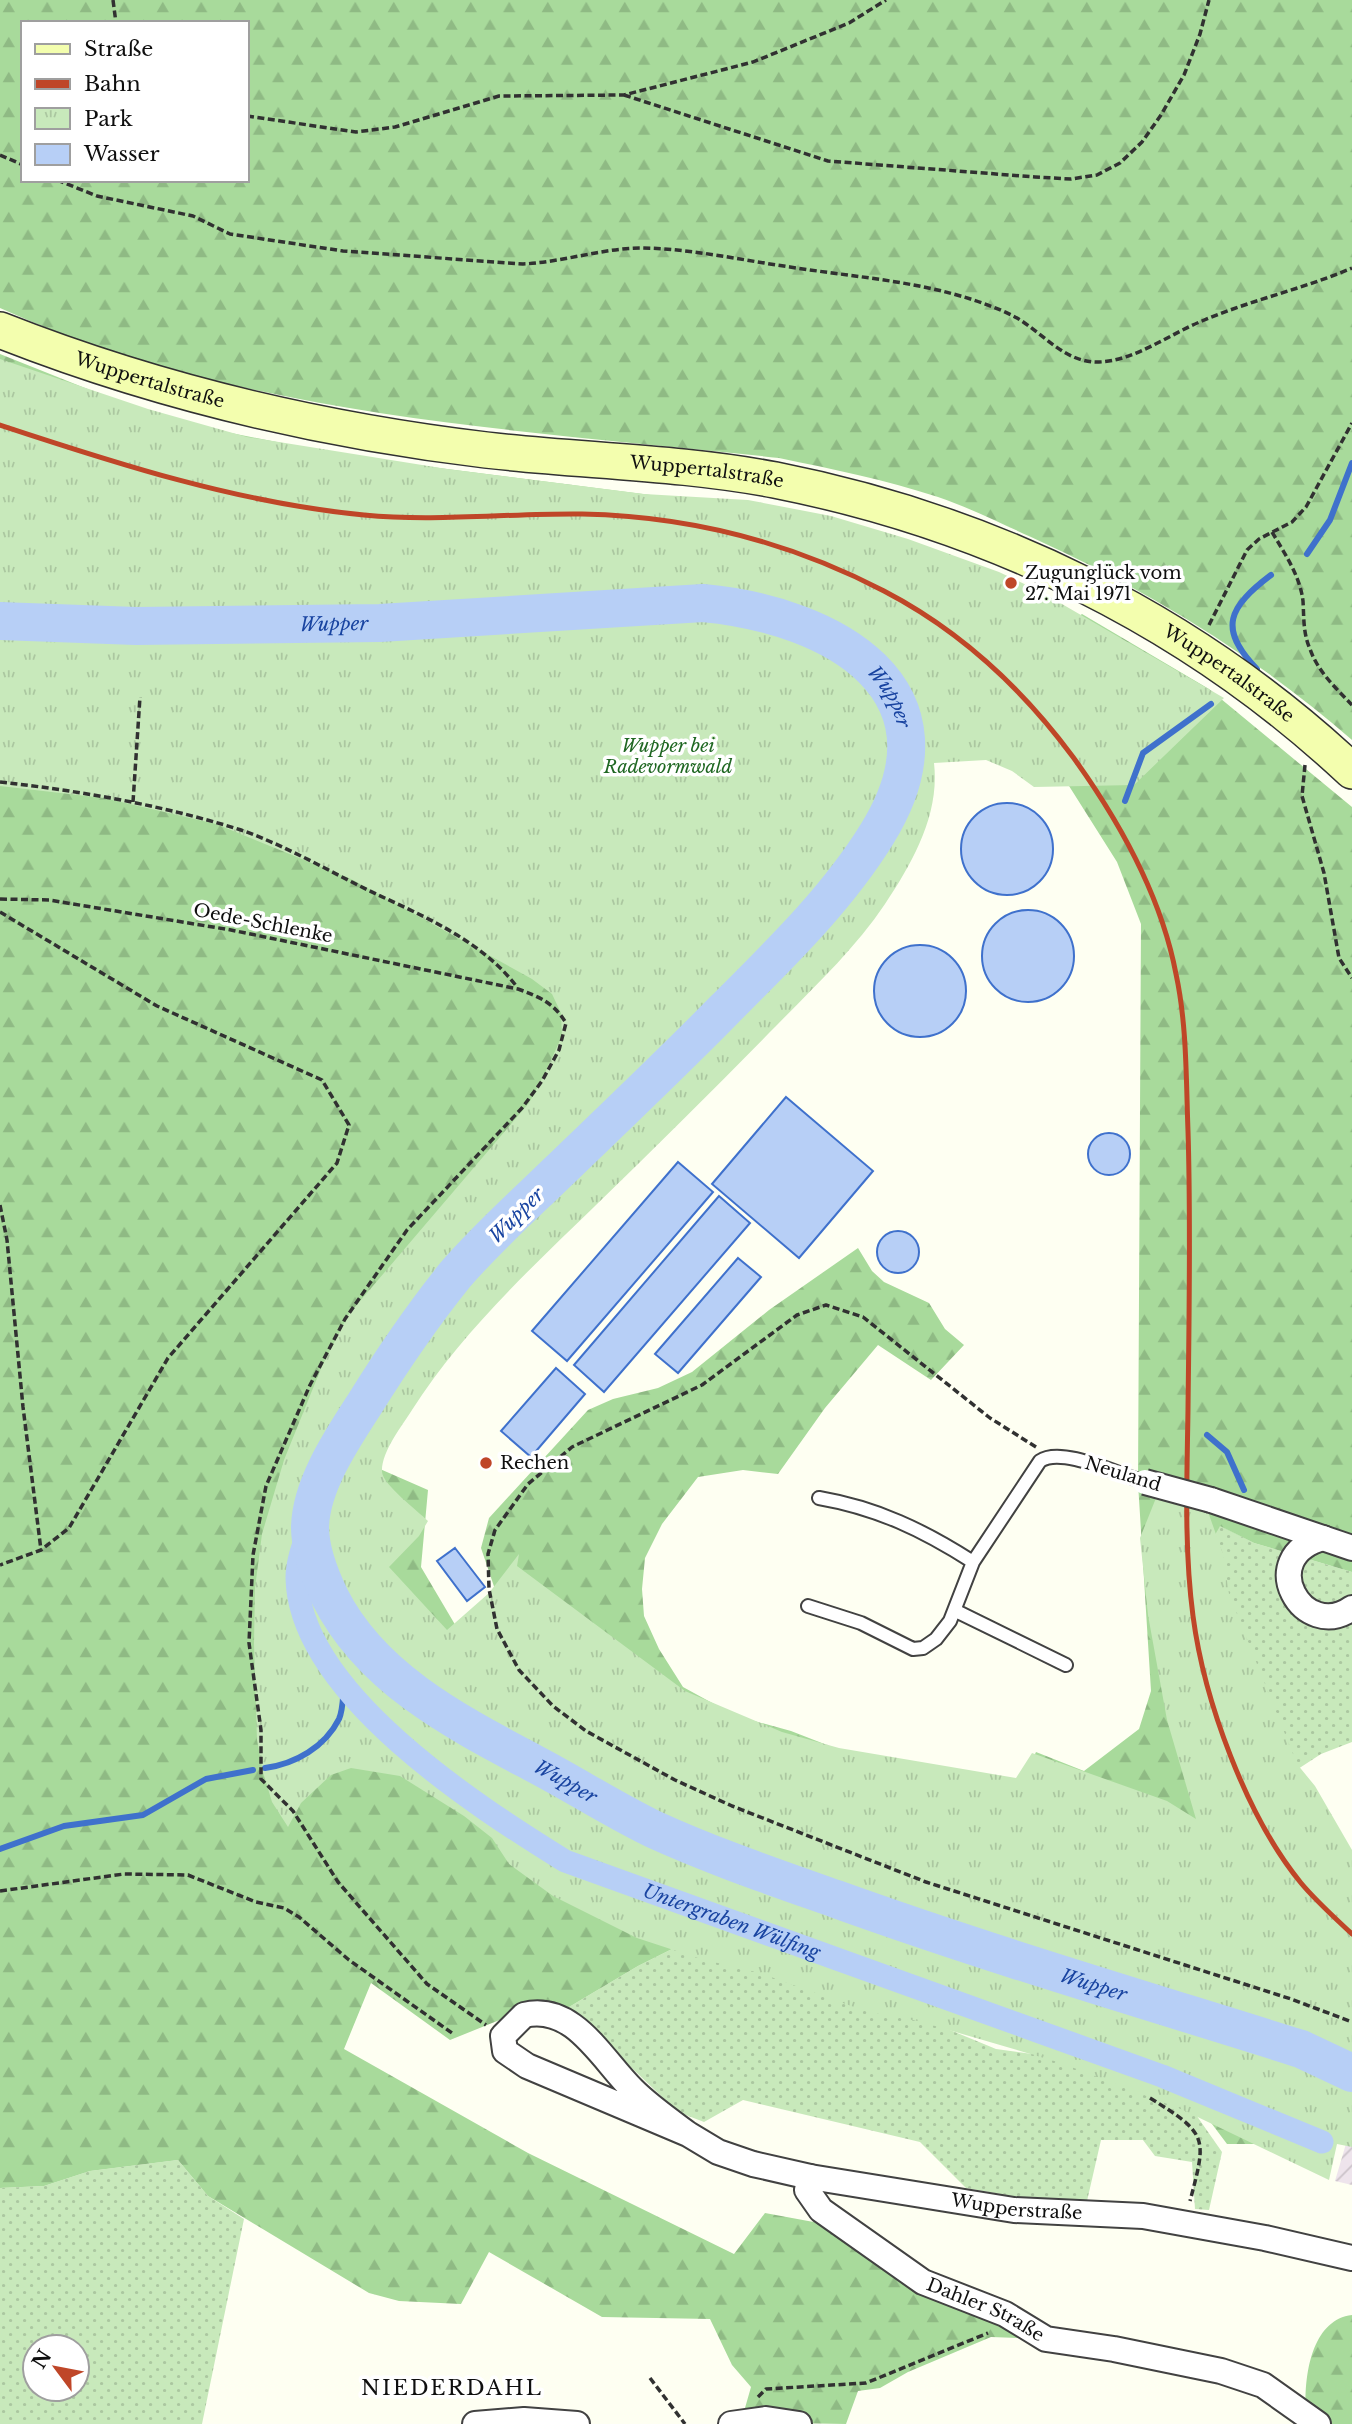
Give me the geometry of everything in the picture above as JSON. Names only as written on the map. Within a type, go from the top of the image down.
[{"type":"main road","name":"Wuppertalstraße","points":[[0,330],[140,381],[222,404],[360,433],[489,450],[759,478],[888,507],[944,524],[1042,564],[1144,616],[1197,648],[1265,697],[1352,771]]},
{"type":"street","name":"Neuland","points":[[1146,1482],[1210,1500],[1352,1548]]},
{"type":"street","points":[[1322,1538],[1302,1547],[1294,1556],[1288,1579],[1293,1598],[1300,1605],[1319,1614],[1338,1615],[1352,1608]]},
{"type":"street","name":"Wupperstraße","points":[[688,2134],[634,2091],[582,2034],[561,2018],[547,2013],[524,2015],[503,2036],[505,2051],[527,2066],[688,2134],[729,2157],[810,2177],[1014,2210],[1130,2215],[1185,2223],[1352,2258]]},
{"type":"street","name":"Dahler Straße","points":[[810,2177],[807,2190],[821,2210],[923,2282],[1005,2314],[1046,2339],[1183,2362],[1263,2385],[1318,2424]]},
{"type":"street","points":[[736,2423],[766,2419],[799,2424]]},
{"type":"street","points":[[475,2424],[577,2424]]},
{"type":"lane","name":"Neuland","points":[[1048,1455],[1065,1456],[1146,1482]]},
{"type":"lane","points":[[808,1606],[840,1615],[916,1650],[936,1639],[956,1611],[973,1562],[1033,1469],[1048,1455]]},
{"type":"lane","points":[[819,1498],[858,1504],[886,1514],[933,1537],[973,1562]]},
{"type":"lane","points":[[956,1611],[1066,1665]]},
{"type":"path","points":[[113,0],[116,21]]},
{"type":"path","points":[[248,117],[356,132],[395,127],[499,96],[624,95],[753,62],[849,23],[886,0]]},
{"type":"path","points":[[624,95],[828,160],[1035,177],[1071,179],[1097,175],[1127,156],[1161,115],[1184,75],[1200,34],[1209,0]]},
{"type":"path","points":[[0,155],[21,165]]},
{"type":"path","points":[[62,182],[97,196],[192,216],[230,234],[344,251],[523,264],[548,263],[598,250],[644,248],[698,252],[869,277],[943,291],[988,306],[1017,318],[1052,345],[1088,362],[1123,357],[1204,320],[1311,286],[1352,268]]},
{"type":"path","points":[[1197,648],[1247,551],[1272,532],[1292,522],[1306,507],[1352,424]]},
{"type":"path","points":[[1272,532],[1296,576],[1303,599],[1303,630],[1310,651],[1320,670],[1352,705]]},
{"type":"path","points":[[133,802],[140,697]]},
{"type":"path","points":[[1306,753],[1302,796],[1324,873],[1339,958],[1352,978]]},
{"type":"path","points":[[0,782],[58,787],[133,802],[242,831],[430,919],[502,968],[519,989],[543,998],[558,1009],[566,1023],[559,1050],[542,1081],[522,1108],[400,1239],[345,1319],[328,1350],[266,1486],[254,1555],[250,1631],[261,1730],[259,1772],[265,1786],[293,1811],[338,1882],[427,1984],[503,2036]]},
{"type":"path","name":"Oede-Schlenke","points":[[0,899],[48,900],[231,930],[519,989]]},
{"type":"path","points":[[0,912],[156,1006],[322,1080],[349,1125],[337,1163],[168,1358],[69,1528],[41,1550],[0,1565]]},
{"type":"path","points":[[0,1205],[7,1240],[23,1407],[41,1550]]},
{"type":"path","points":[[1048,1455],[990,1418],[863,1317],[838,1307],[813,1308],[783,1323],[702,1385],[588,1438],[555,1459],[528,1484],[495,1530],[488,1555],[489,1590],[502,1642],[535,1689],[586,1731],[675,1780],[926,1882],[1291,1998],[1352,2022]]},
{"type":"path","points":[[0,1891],[101,1876],[161,1872],[188,1875],[256,1902],[284,1908],[299,1917],[349,1960],[452,2033]]},
{"type":"path","points":[[1150,2098],[1181,2118],[1202,2144],[1202,2158],[1185,2223]]},
{"type":"path","points":[[736,2423],[766,2389],[866,2383],[979,2335],[1000,2331]]},
{"type":"path","points":[[650,2378],[685,2424]]},
{"type":"shaded area","points":[[1348,2137],[1352,2138],[1352,2185],[1335,2181]]},
{"type":"green space","points":[[0,0],[1352,0],[1352,740],[1278,680],[1199,626],[1074,557],[938,497],[879,480],[779,458],[482,427],[285,396],[188,374],[93,345],[0,308]]},
{"type":"green space","points":[[0,354],[130,406],[216,430],[353,457],[768,510],[1075,619],[1082,614],[1209,689],[1352,807],[1352,1572],[1254,1543],[1220,1526],[1205,1552],[1290,2144],[1227,2144],[1191,2096],[391,1725],[380,1469],[428,1490],[421,1567],[460,1633],[504,1616],[481,1548],[489,1518],[588,1410],[613,1399],[658,1388],[692,1372],[769,1310],[858,1248],[872,1271],[884,1282],[929,1303],[945,1329],[964,1345],[931,1380],[878,1345],[825,1408],[778,1474],[743,1470],[698,1477],[662,1524],[645,1558],[642,1589],[644,1616],[659,1649],[683,1687],[736,1716],[791,1731],[845,1752],[1022,1782],[1036,1752],[1084,1771],[1139,1729],[1151,1691],[1138,1483],[1141,924],[1117,862],[1064,778],[1021,753],[0,587]]},
{"type":"green space","name":"Wupper bei Radevormwald","points":[[0,359],[148,409],[247,437],[447,469],[644,494],[748,500],[831,516],[908,539],[999,572],[1043,593],[1224,698],[1134,785],[1034,787],[1012,771],[986,760],[934,763],[935,782],[929,819],[905,871],[873,921],[819,983],[474,1328],[431,1382],[398,1431],[388,1448],[382,1472],[394,1491],[428,1521],[419,1536],[389,1567],[447,1630],[489,1593],[519,1554],[517,1566],[685,1691],[782,1732],[839,1748],[1016,1778],[1032,1753],[1167,1801],[1196,1819],[1167,1720],[1148,1615],[1140,1538],[1158,1493],[1207,1509],[1223,1554],[1229,1594],[1297,1764],[1315,1786],[1352,1850],[1352,2147],[1337,2144],[1329,2180],[1183,2110],[1061,2063],[918,2021],[868,2012],[760,1973],[701,1959],[637,1938],[553,1896],[509,1864],[492,1838],[464,1816],[400,1776],[351,1768],[331,1775],[301,1803],[288,1827],[272,1802],[257,1740],[254,1643],[255,1588],[262,1534],[284,1460],[322,1366],[349,1314],[529,1103],[562,1036],[561,1013],[552,994],[532,979],[351,879],[216,824],[104,798],[0,786]]},
{"type":"green space","points":[[794,620],[320,1488],[686,1942],[638,1966],[564,2010],[507,2017],[450,2040],[371,1983],[344,2049],[528,2153],[734,2254],[765,2213],[819,2223],[1046,2339],[991,2337],[908,2372],[880,2388],[858,2391],[846,2424],[741,2422],[751,2387],[732,2365],[710,2319],[602,2317],[489,2252],[461,2304],[399,2301],[369,2293],[208,2196],[178,2160],[90,2171],[44,2186],[0,2188],[0,621]]},
{"type":"green space","points":[[1219,1525],[1254,1543],[1352,1572],[1352,1742],[1321,1754],[1278,1782],[1205,1552]]},
{"type":"green space","points":[[686,1942],[875,1999],[996,2049],[1089,2062],[1185,2099],[1222,2152],[1209,2210],[1195,2209],[1192,2162],[1155,2156],[1143,2140],[1101,2140],[1087,2201],[1023,2198],[966,2188],[920,2142],[743,2100],[704,2122],[678,2112],[595,2033],[564,2010],[638,1966]]},
{"type":"green space","points":[[178,2160],[208,2196],[244,2219],[202,2424],[0,2424],[0,2188],[44,2186],[90,2171]]},
{"type":"green space","points":[[1352,2315],[1352,2424],[1318,2424],[1306,2412],[1306,2384],[1312,2353],[1327,2328],[1338,2319]]},
{"type":"water","points":[[1007,803],[1025,806],[1040,816],[1050,831],[1053,849],[1050,867],[1040,882],[1025,892],[1007,895],[989,892],[974,882],[964,867],[961,849],[964,831],[974,816],[989,806]]},
{"type":"water","points":[[1028,910],[1046,913],[1061,923],[1071,938],[1074,956],[1071,974],[1061,989],[1046,999],[1028,1002],[1010,999],[995,989],[985,974],[982,956],[985,938],[995,923],[1010,913]]},
{"type":"water","points":[[920,945],[938,948],[953,958],[963,973],[966,991],[963,1009],[953,1024],[938,1034],[920,1037],[902,1034],[887,1024],[877,1009],[874,991],[877,973],[887,958],[902,948]]},
{"type":"water","points":[[786,1097],[873,1171],[799,1258],[712,1184]]},
{"type":"water","points":[[1109,1133],[1124,1139],[1130,1154],[1124,1169],[1109,1175],[1094,1169],[1088,1154],[1094,1139]]},
{"type":"water","points":[[678,1162],[713,1192],[567,1361],[532,1331]]},
{"type":"water","points":[[719,1196],[750,1223],[604,1392],[574,1365]]},
{"type":"water","points":[[898,1231],[913,1237],[919,1252],[913,1267],[898,1273],[883,1267],[877,1252],[883,1237]]},
{"type":"water","points":[[738,1258],[761,1277],[678,1373],[655,1354]]},
{"type":"water","points":[[556,1368],[585,1394],[531,1457],[501,1431]]},
{"type":"water","points":[[455,1548],[485,1587],[467,1601],[437,1561]]},
{"type":"waterway","points":[[1307,554],[1330,520],[1352,463]]},
{"type":"waterway","points":[[1256,672],[1257,669],[1236,642],[1233,619],[1245,597],[1271,575]]},
{"type":"waterway","name":"Wupper","points":[[0,621],[136,626],[380,623],[703,603],[751,610],[797,624],[838,643],[872,669],[896,700],[906,738],[901,783],[877,834],[826,904],[786,947],[664,1070],[493,1235],[455,1275],[431,1306],[355,1418],[322,1479],[310,1527],[319,1572],[347,1626],[369,1652],[419,1696],[476,1732],[653,1829],[743,1866],[951,1939],[1301,2049],[1352,2073]]},
{"type":"waterway","points":[[1125,801],[1143,753],[1211,704]]},
{"type":"waterway","points":[[908,741],[921,739]]},
{"type":"waterway","points":[[1207,1435],[1227,1452],[1244,1490]]},
{"type":"waterway","name":"Untergraben Wülfing","points":[[310,1526],[297,1578],[306,1621],[327,1663],[360,1704],[442,1778],[565,1861],[1162,2076],[1322,2142]]},
{"type":"waterway","points":[[265,1768],[298,1758],[326,1738],[339,1719],[344,1686]]},
{"type":"waterway","points":[[0,1849],[64,1826],[143,1815],[206,1779],[253,1770]]},
{"type":"railway","points":[[0,425],[179,480],[225,492],[317,509],[418,518],[555,514],[621,516],[699,526],[737,535],[812,559],[884,591],[912,607],[939,624],[988,663],[1033,708],[1073,757],[1107,807],[1136,860],[1160,916],[1180,993],[1185,1052],[1189,1201],[1187,1539],[1193,1616],[1207,1684],[1231,1756],[1262,1825],[1301,1883],[1352,1934]]},
{"type":"place","name":"Zugunglück vom 27. Mai 1971","points":[[1011,583]]},
{"type":"place","name":"Rechen","points":[[486,1463]]},
{"type":"district","name":"NIEDERDAHL","points":[[452,2388]]}]
